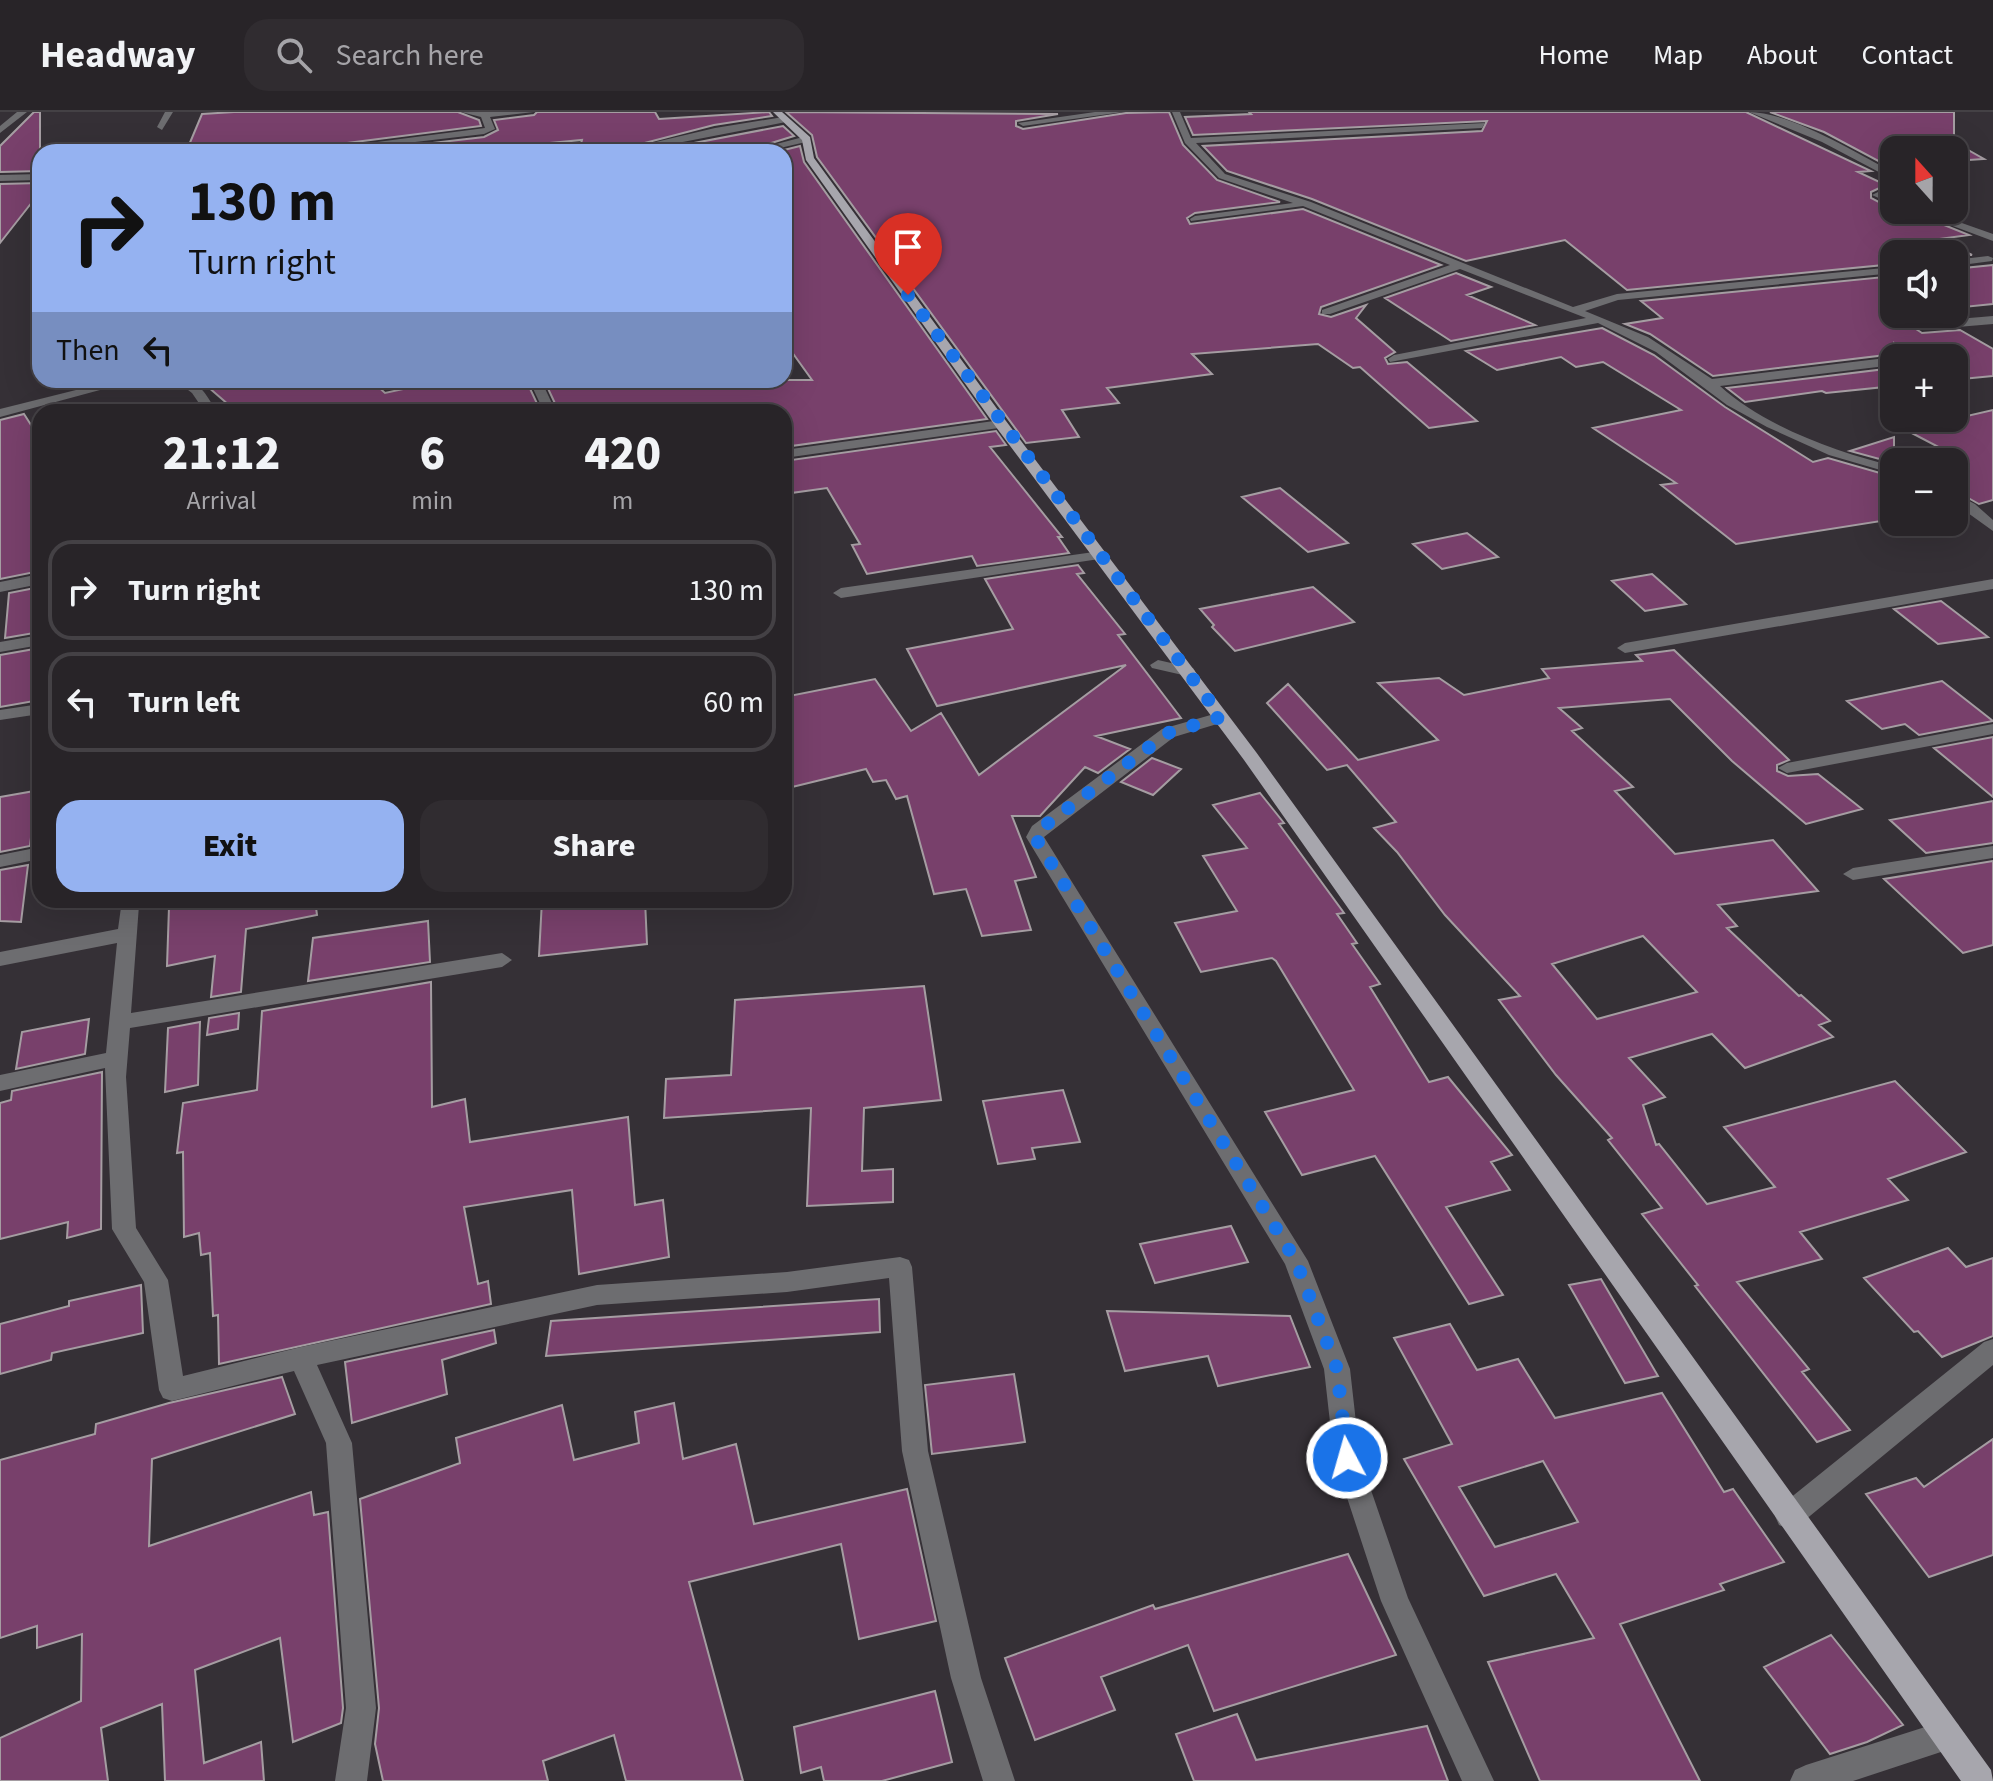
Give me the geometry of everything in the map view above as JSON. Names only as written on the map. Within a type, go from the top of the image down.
[{"type":"main road","points":[[780,116],[807,139],[809,158],[1001,424],[1221,717],[1980,1781]]},
{"type":"street","points":[[0,130],[23,112]]},
{"type":"street","points":[[162,127],[169,112]]},
{"type":"street","points":[[465,112],[485,115],[530,112]]},
{"type":"street","points":[[1023,123],[1119,112]]},
{"type":"street","points":[[1176,112],[1188,141],[1222,176],[1307,204],[1573,311],[1603,318],[1651,344],[1710,383],[1734,404],[1800,437],[1880,465]]},
{"type":"street","points":[[1188,141],[1482,125],[1465,112]]},
{"type":"street","points":[[1753,112],[1825,140],[1880,169]]},
{"type":"street","points":[[373,144],[484,131],[490,129],[485,115]]},
{"type":"street","points":[[655,144],[780,116]]},
{"type":"street","points":[[785,144],[807,139]]},
{"type":"street","points":[[0,178],[32,177]]},
{"type":"street","points":[[1195,219],[1307,204]]},
{"type":"street","points":[[1954,224],[1993,238]]},
{"type":"street","points":[[1968,261],[1988,259]]},
{"type":"street","points":[[1326,312],[1459,266]]},
{"type":"street","points":[[1573,311],[1617,297],[1880,271]]},
{"type":"street","points":[[1394,359],[1603,318]]},
{"type":"street","points":[[1968,322],[1993,320]]},
{"type":"street","points":[[1710,383],[1880,363]]},
{"type":"street","points":[[36,404],[99,388]]},
{"type":"street","points":[[194,388],[206,404]]},
{"type":"street","points":[[0,413],[32,405]]},
{"type":"street","points":[[792,453],[1001,424]]},
{"type":"street","points":[[1970,507],[1993,503]]},
{"type":"street","points":[[1970,507],[1993,527]]},
{"type":"street","points":[[841,593],[1101,555]]},
{"type":"street","points":[[0,587],[32,581]]},
{"type":"street","points":[[1625,648],[1993,584]]},
{"type":"street","points":[[0,647],[32,641]]},
{"type":"street","points":[[1158,665],[1187,671]]},
{"type":"street","points":[[2,715],[32,710]]},
{"type":"street","points":[[1221,717],[1168,733],[1039,830],[1035,837],[1296,1261],[1337,1369],[1347,1458],[1395,1601],[1478,1781]]},
{"type":"street","points":[[1787,768],[1993,729]]},
{"type":"street","points":[[1853,874],[1993,852]]},
{"type":"street","points":[[0,861],[32,855]]},
{"type":"street","points":[[129,908],[117,1058],[124,1229],[156,1280],[172,1390],[301,1358],[597,1295],[787,1282],[900,1267],[915,1451],[966,1678],[999,1781]]},
{"type":"street","points":[[0,959],[127,934]]},
{"type":"street","points":[[120,1022],[502,960]]},
{"type":"street","points":[[0,1083],[117,1058]]},
{"type":"street","points":[[1789,1516],[1993,1350]]},
{"type":"street","points":[[301,1358],[339,1443],[361,1708],[351,1781]]},
{"type":"street","points":[[1806,1781],[1947,1735]]},
{"type":"building","points":[[34,112],[40,112],[40,144],[32,144],[32,171],[0,172],[0,146]]},
{"type":"building","points":[[458,112],[479,120],[481,126],[339,144],[189,144],[202,114]]},
{"type":"building","points":[[537,112],[655,112],[659,119],[769,112],[772,116],[714,125],[641,144],[581,144],[582,140],[540,144],[424,144],[484,137],[498,130],[494,120],[534,115]]},
{"type":"building","points":[[786,112],[1058,114],[1016,121],[1016,126],[1023,129],[1126,113],[1169,112],[1183,145],[1217,180],[1280,202],[1195,213],[1187,218],[1190,224],[1303,209],[1441,265],[1321,307],[1319,314],[1331,317],[1366,305],[1356,318],[1395,352],[1385,358],[1388,364],[1407,362],[1477,421],[1429,428],[1360,367],[1353,368],[1318,344],[1192,354],[1212,374],[1107,388],[1119,403],[1062,410],[1079,437],[1026,443],[817,157],[812,135]]},
{"type":"building","points":[[1249,112],[1746,112],[1871,171],[1858,172],[1880,182],[1880,188],[1871,192],[1871,198],[1880,203],[1880,224],[1942,224],[1969,235],[1941,240],[1880,240],[1880,265],[1627,290],[1565,240],[1466,261],[1312,199],[1227,171],[1203,146],[1482,131],[1487,121],[1193,135],[1185,117],[1251,114]]},
{"type":"building","points":[[1770,112],[1954,112],[1954,136],[1880,136],[1880,162],[1824,132]]},
{"type":"building","points":[[783,126],[794,136],[768,144],[689,144]]},
{"type":"building","points":[[800,146],[804,162],[987,419],[792,446],[792,404],[555,404],[548,388],[792,388],[792,380],[812,380],[792,352],[792,148]]},
{"type":"building","points":[[1968,150],[1984,159],[1968,160]]},
{"type":"building","points":[[32,183],[32,202],[0,243],[0,184]]},
{"type":"building","points":[[1993,265],[1993,304],[1968,307],[1968,268]]},
{"type":"building","points":[[1456,273],[1491,287],[1467,295],[1535,325],[1451,341],[1385,298]]},
{"type":"building","points":[[1880,277],[1880,328],[1914,328],[1922,333],[1960,330],[1993,349],[1993,376],[1968,378],[1968,344],[1894,343],[1880,344],[1880,356],[1713,376],[1650,334],[1625,324],[1662,318],[1641,301]]},
{"type":"building","points":[[1602,328],[1654,355],[1725,407],[1813,462],[1828,458],[1880,473],[1880,521],[1736,544],[1661,485],[1676,483],[1593,428],[1681,410],[1603,362],[1576,367],[1561,357],[1497,370],[1466,351]]},
{"type":"building","points":[[1880,370],[1880,387],[1822,391],[1745,402],[1727,388]]},
{"type":"building","points":[[209,388],[379,388],[385,393],[408,388],[530,388],[537,404],[228,404]]},
{"type":"building","points":[[1993,410],[1993,500],[1979,504],[1968,498],[1968,448],[1941,448],[1910,432],[1968,432],[1968,416]]},
{"type":"building","points":[[24,414],[32,426],[32,573],[0,579],[0,420]]},
{"type":"building","points":[[996,431],[1006,445],[990,447],[1062,537],[1058,537],[1069,553],[977,566],[972,556],[867,574],[852,545],[860,544],[827,488],[792,493],[792,460]]},
{"type":"building","points":[[1894,437],[1894,448],[1880,448],[1880,459],[1850,451]]},
{"type":"building","points":[[1280,488],[1348,543],[1308,552],[1242,497]]},
{"type":"building","points":[[1467,533],[1498,557],[1442,569],[1413,544]]},
{"type":"building","points":[[1078,565],[1084,573],[1077,574],[1125,634],[1118,635],[1181,718],[1096,736],[1130,749],[1098,773],[1085,767],[1040,816],[1012,816],[1036,877],[1015,881],[1031,930],[982,936],[966,889],[934,894],[907,796],[896,799],[886,780],[873,782],[866,769],[792,787],[792,695],[875,679],[911,731],[941,713],[979,775],[1126,665],[937,706],[907,649],[1013,629],[985,579]]},
{"type":"building","points":[[1652,574],[1686,604],[1645,611],[1612,581]]},
{"type":"building","points":[[1313,587],[1354,622],[1235,651],[1200,609]]},
{"type":"building","points":[[32,589],[32,633],[5,638],[9,593]]},
{"type":"building","points":[[1941,601],[1988,637],[1938,644],[1894,609]]},
{"type":"building","points":[[32,649],[32,701],[0,707],[0,655]]},
{"type":"building","points":[[1674,650],[1789,760],[1777,765],[1777,771],[1788,776],[1818,774],[1862,809],[1806,824],[1732,761],[1670,699],[1559,708],[1582,728],[1572,731],[1633,787],[1615,791],[1675,854],[1773,840],[1818,891],[1718,905],[1737,926],[1727,928],[1830,1021],[1819,1025],[1833,1037],[1745,1068],[1712,1034],[1629,1058],[1665,1097],[1643,1105],[1656,1145],[1659,1144],[1707,1204],[1775,1187],[1724,1127],[1895,1081],[1966,1152],[1888,1179],[1908,1200],[1800,1232],[1822,1259],[1737,1282],[1809,1369],[1802,1372],[1850,1430],[1817,1442],[1642,1214],[1662,1208],[1608,1140],[1612,1138],[1556,1075],[1499,1000],[1520,996],[1445,915],[1397,852],[1374,828],[1396,822],[1347,765],[1327,770],[1267,703],[1288,684],[1358,760],[1438,740],[1378,683],[1439,678],[1464,695],[1549,678],[1542,669],[1642,661],[1636,655]],"holes":[[[1643,936],[1697,992],[1597,1019],[1552,964]]]},
{"type":"building","points":[[1942,681],[1993,721],[1919,735],[1905,724],[1882,729],[1847,701]]},
{"type":"building","points":[[1993,737],[1993,797],[1934,748]]},
{"type":"building","points":[[1152,758],[1181,769],[1153,795],[1121,782]]},
{"type":"building","points":[[32,791],[30,846],[0,852],[0,797]]},
{"type":"building","points":[[1260,793],[1284,823],[1279,824],[1344,913],[1337,914],[1357,943],[1352,944],[1380,984],[1370,987],[1429,1082],[1448,1077],[1512,1155],[1491,1162],[1510,1190],[1446,1207],[1503,1295],[1469,1304],[1375,1156],[1302,1175],[1265,1112],[1354,1090],[1276,961],[1272,958],[1201,972],[1175,923],[1237,911],[1203,856],[1247,848],[1213,805]]},
{"type":"building","points":[[1993,801],[1993,843],[1926,853],[1890,820]]},
{"type":"building","points":[[1993,861],[1993,945],[1963,953],[1884,879]]},
{"type":"building","points":[[28,865],[21,922],[0,921],[0,870]]},
{"type":"building","points":[[169,908],[316,908],[317,915],[246,929],[241,992],[211,997],[215,956],[167,966]]},
{"type":"building","points":[[542,908],[645,908],[647,944],[539,956]]},
{"type":"building","points":[[428,921],[430,962],[308,981],[313,938]]},
{"type":"building","points":[[431,982],[432,1107],[465,1099],[470,1142],[628,1117],[635,1205],[663,1200],[669,1257],[579,1274],[572,1190],[464,1207],[478,1284],[488,1281],[491,1304],[219,1364],[218,1315],[213,1316],[210,1253],[201,1255],[199,1233],[184,1237],[183,1152],[177,1153],[183,1103],[257,1090],[262,1011]]},
{"type":"building","points":[[924,986],[941,1100],[864,1108],[862,1171],[893,1169],[893,1202],[807,1206],[811,1108],[664,1118],[666,1079],[731,1075],[735,1000]]},
{"type":"building","points":[[239,1013],[238,1029],[207,1035],[209,1018]]},
{"type":"building","points":[[89,1019],[85,1054],[16,1069],[22,1032]]},
{"type":"building","points":[[200,1022],[198,1085],[165,1092],[168,1028]]},
{"type":"building","points":[[102,1072],[101,1229],[67,1238],[68,1222],[0,1239],[0,1103],[11,1100],[12,1091]]},
{"type":"building","points":[[1063,1090],[1080,1142],[1032,1148],[1035,1159],[998,1164],[983,1101]]},
{"type":"building","points":[[1231,1226],[1248,1262],[1155,1283],[1140,1244]]},
{"type":"building","points":[[1948,1248],[1966,1267],[1993,1258],[1993,1336],[1942,1357],[1864,1278]]},
{"type":"building","points":[[1601,1279],[1658,1376],[1625,1383],[1569,1285]]},
{"type":"building","points":[[141,1285],[143,1333],[52,1353],[51,1360],[0,1374],[0,1324],[69,1306],[69,1301]]},
{"type":"building","points":[[879,1299],[880,1332],[546,1356],[551,1321]]},
{"type":"building","points":[[1107,1311],[1290,1316],[1310,1367],[1218,1386],[1208,1356],[1125,1371]]},
{"type":"building","points":[[1450,1324],[1477,1370],[1518,1359],[1555,1418],[1662,1393],[1724,1492],[1733,1489],[1784,1562],[1720,1584],[1724,1590],[1620,1624],[1700,1781],[1540,1781],[1488,1662],[1594,1638],[1556,1574],[1484,1596],[1404,1459],[1452,1444],[1394,1338]],"holes":[[[1543,1461],[1578,1522],[1495,1547],[1459,1487]]]},
{"type":"building","points":[[494,1330],[496,1343],[442,1360],[447,1394],[352,1423],[345,1362]]},
{"type":"building","points":[[1014,1374],[1025,1442],[932,1454],[925,1385]]},
{"type":"building","points":[[282,1377],[295,1414],[152,1459],[149,1546],[311,1492],[314,1515],[328,1512],[343,1708],[341,1723],[293,1742],[280,1638],[195,1670],[204,1763],[261,1742],[264,1781],[165,1781],[162,1704],[101,1728],[108,1781],[0,1781],[0,1738],[81,1701],[82,1634],[37,1648],[37,1626],[0,1638],[0,1460],[95,1434],[96,1424],[169,1403]]},
{"type":"building","points":[[674,1403],[683,1459],[736,1444],[754,1524],[907,1489],[936,1621],[859,1639],[841,1544],[689,1582],[743,1781],[626,1781],[614,1735],[543,1761],[548,1781],[383,1781],[375,1744],[379,1708],[360,1499],[460,1463],[456,1438],[562,1405],[574,1460],[639,1443],[635,1412]]},
{"type":"building","points":[[1993,1439],[1993,1555],[1929,1577],[1866,1494],[1916,1478],[1924,1487]]},
{"type":"building","points":[[1348,1554],[1396,1655],[1214,1711],[1188,1645],[1101,1677],[1115,1710],[1035,1740],[1005,1658],[1153,1605],[1155,1609]]},
{"type":"building","points":[[1831,1635],[1903,1725],[1867,1742],[1830,1754],[1764,1667]]},
{"type":"building","points":[[935,1691],[952,1762],[882,1781],[824,1781],[821,1767],[801,1773],[794,1727]]},
{"type":"building","points":[[1237,1714],[1256,1760],[1427,1726],[1448,1781],[1194,1781],[1176,1734]]},
{"type":"route","points":[[908,295],[1221,717],[1168,733],[1039,830],[1035,837],[1038,847],[1123,977],[1296,1261],[1337,1369],[1347,1458]]}]
